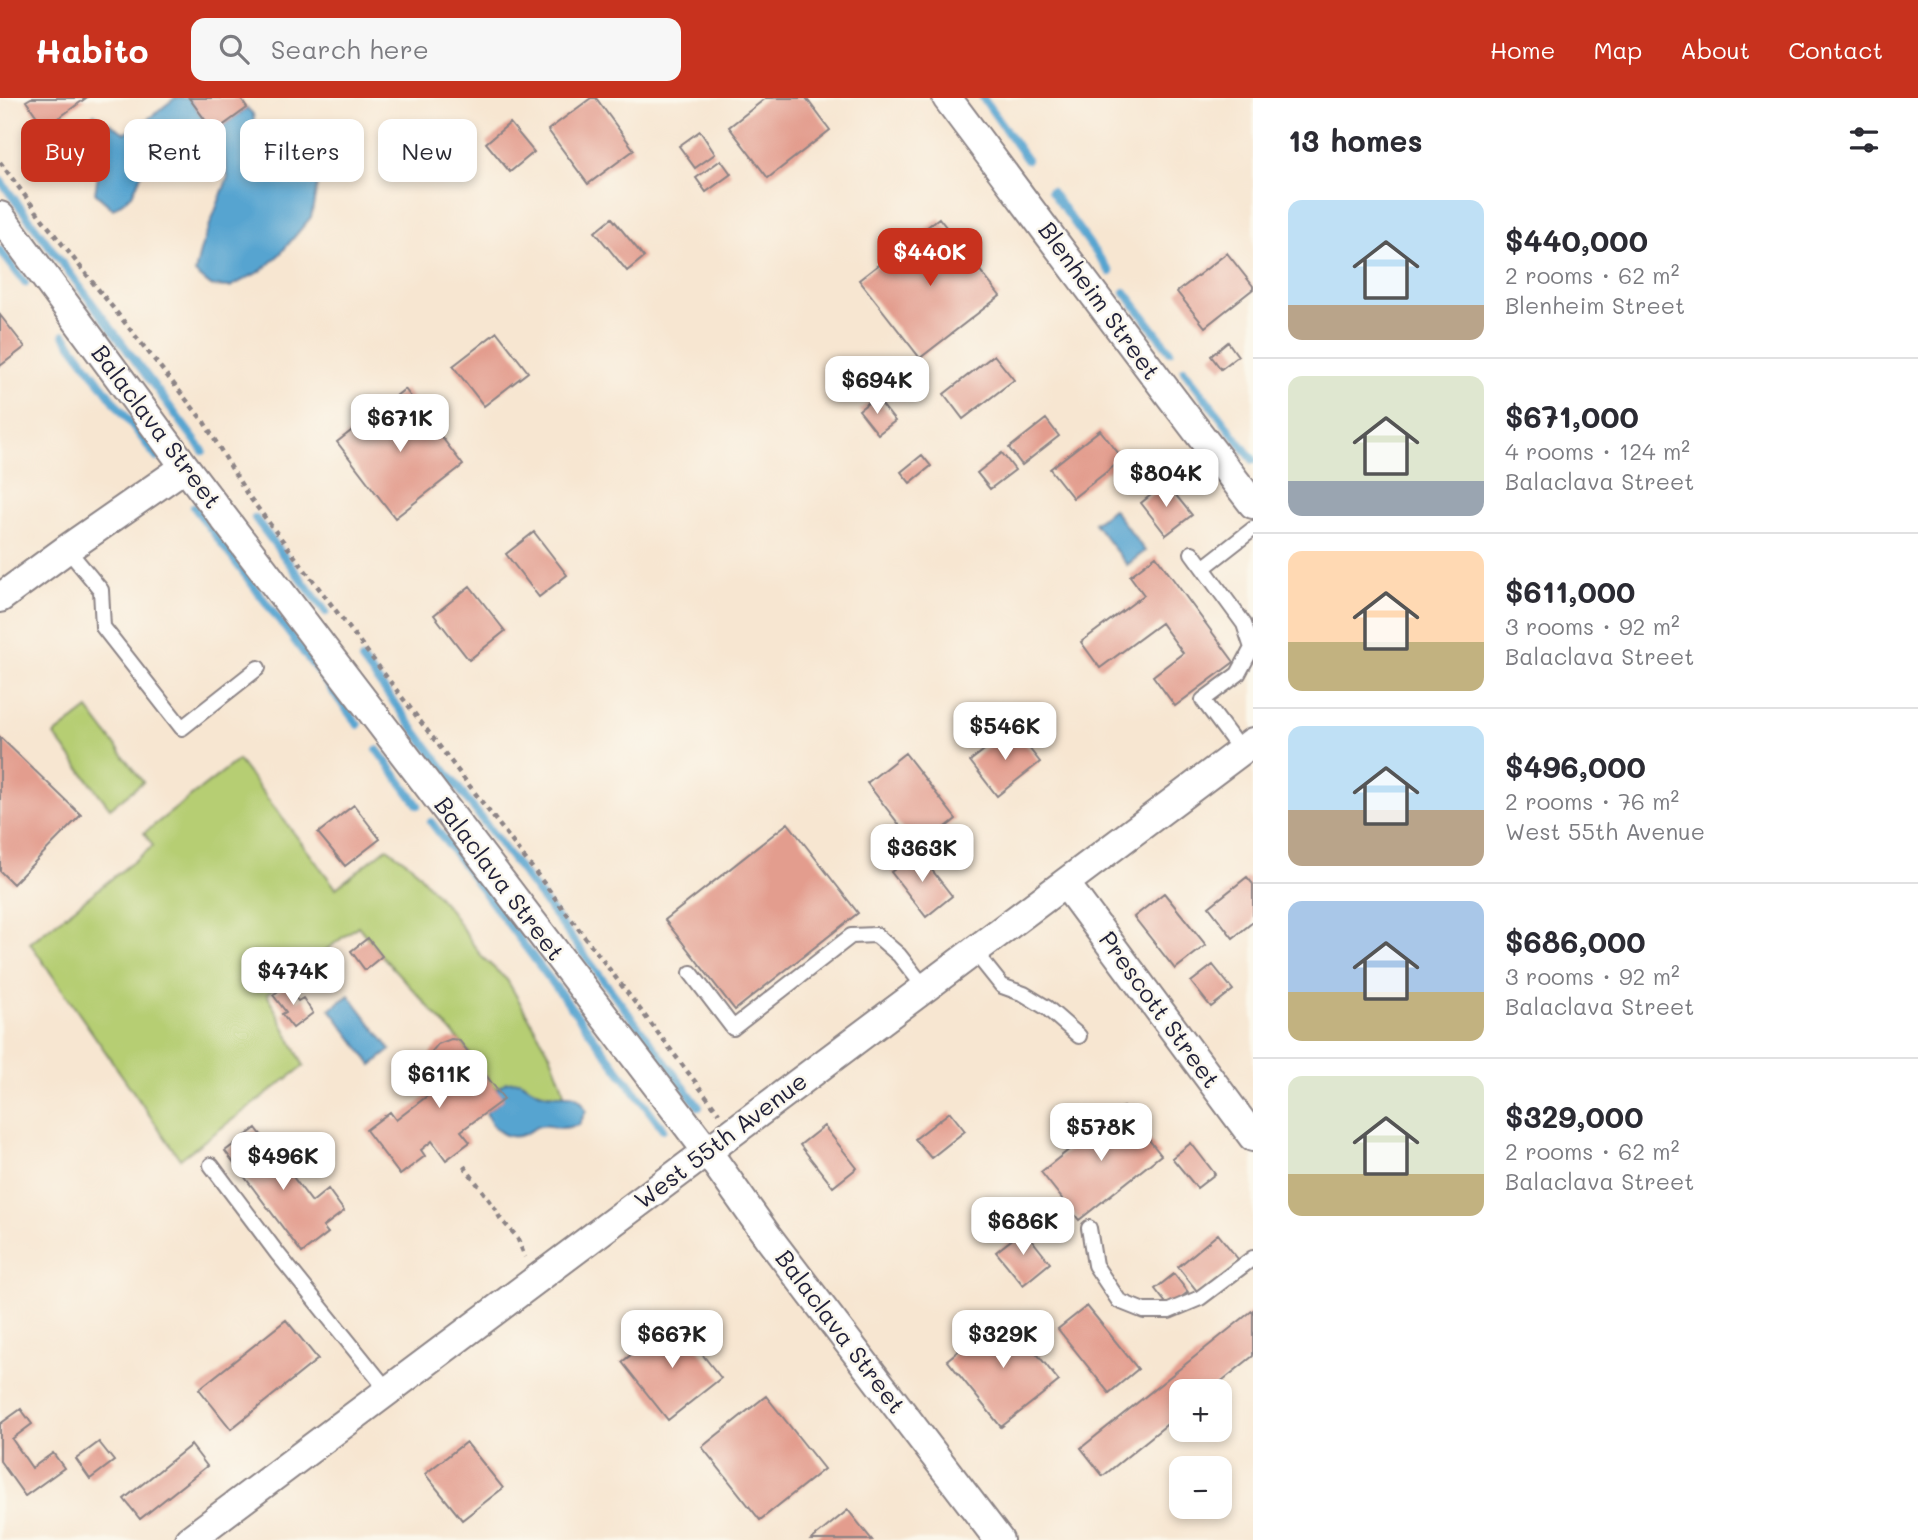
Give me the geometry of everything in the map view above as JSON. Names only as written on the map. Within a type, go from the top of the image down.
[{"type":"street","name":"Blenheim Street","points":[[947,98],[1253,504]]},
{"type":"street","name":"Balaclava Street","points":[[0,216],[185,467],[707,1151],[776,1248],[999,1540]]},
{"type":"street","points":[[0,598],[185,467]]},
{"type":"street","name":"West 55th Avenue","points":[[189,1540],[1247,746]]},
{"type":"street","name":"Prescott Street","points":[[1065,883],[1253,1137]]},
{"type":"lane","points":[[1203,568],[1253,529]]},
{"type":"lane","points":[[67,549],[101,590],[103,627],[182,728],[258,668]]},
{"type":"lane","points":[[1192,552],[1244,624],[1252,649],[1238,674],[1203,700],[1247,746]]},
{"type":"lane","points":[[691,973],[733,1028],[851,936],[876,935],[900,955],[925,988]]},
{"type":"lane","points":[[974,951],[1002,986],[1024,993],[1047,1008],[1079,1036]]},
{"type":"lane","points":[[211,1165],[277,1253],[388,1391]]},
{"type":"lane","points":[[1089,1228],[1095,1265],[1119,1301],[1144,1311],[1169,1311],[1200,1298],[1253,1258]]},
{"type":"path","points":[[0,162],[204,422],[255,505],[733,1132]]},
{"type":"path","points":[[464,1166],[500,1218],[517,1237],[527,1266],[537,1279]]},
{"type":"green space","points":[[88,709],[143,782],[110,808],[54,735]]},
{"type":"green space","points":[[238,760],[336,888],[387,848],[411,865],[450,910],[481,956],[507,980],[551,1056],[564,1095],[540,1092],[520,1081],[496,1089],[459,1040],[358,926],[267,994],[304,1066],[180,1159],[30,943],[153,846],[144,833]]},
{"type":"water","points":[[175,98],[189,98],[204,119],[148,119]]},
{"type":"water","points":[[247,108],[254,119],[240,119],[240,182],[316,182],[317,186],[311,217],[280,254],[261,271],[230,287],[211,286],[195,273],[200,251],[228,177],[226,123]]},
{"type":"water","points":[[94,114],[102,119],[90,119]]},
{"type":"water","points":[[110,124],[124,132],[124,182],[138,182],[132,195],[113,209],[95,193],[97,182],[110,182]]},
{"type":"water","points":[[1113,509],[1145,551],[1127,565],[1094,523]]},
{"type":"water","points":[[349,995],[391,1050],[372,1065],[330,1009]]},
{"type":"water","points":[[520,1081],[541,1093],[575,1096],[586,1111],[579,1125],[562,1128],[536,1127],[518,1136],[506,1135],[496,1129],[486,1112],[503,1099],[496,1089],[506,1082]]},
{"type":"building","points":[[31,98],[86,98],[57,119],[39,119],[26,101]]},
{"type":"building","points":[[189,98],[240,98],[247,108],[226,123],[226,119],[204,119]]},
{"type":"building","points":[[591,98],[596,98],[634,150],[588,184],[548,130]]},
{"type":"building","points":[[766,98],[806,98],[830,130],[768,178],[729,127]]},
{"type":"building","points":[[510,123],[534,152],[510,172],[486,143]]},
{"type":"building","points":[[700,131],[715,154],[695,168],[679,146]]},
{"type":"building","points":[[721,160],[731,174],[706,192],[696,178]]},
{"type":"building","points":[[612,218],[644,257],[627,271],[595,232]]},
{"type":"building","points":[[939,218],[1000,296],[920,358],[859,280]]},
{"type":"building","points":[[1227,253],[1253,289],[1205,327],[1177,292]]},
{"type":"building","points":[[0,315],[25,347],[0,366]]},
{"type":"building","points":[[497,332],[528,372],[484,406],[453,366]]},
{"type":"building","points":[[1228,342],[1238,356],[1221,369],[1211,356]]},
{"type":"building","points":[[994,355],[1014,380],[963,419],[944,394]]},
{"type":"building","points":[[405,389],[463,465],[395,518],[337,442]]},
{"type":"building","points":[[876,397],[895,421],[878,434],[859,410]]},
{"type":"building","points":[[1046,419],[1059,436],[1022,465],[1009,448]]},
{"type":"building","points":[[1100,430],[1123,459],[1073,498],[1050,469]]},
{"type":"building","points":[[1002,453],[1015,470],[990,489],[977,473]]},
{"type":"building","points":[[922,455],[931,466],[910,483],[901,472]]},
{"type":"building","points":[[1166,483],[1192,515],[1166,535],[1141,503]]},
{"type":"building","points":[[534,532],[567,575],[539,597],[506,554]]},
{"type":"building","points":[[1156,556],[1234,662],[1175,706],[1153,676],[1183,653],[1161,623],[1100,668],[1081,642],[1144,595],[1130,576]]},
{"type":"building","points":[[470,586],[505,631],[469,660],[434,615]]},
{"type":"building","points":[[1013,728],[1040,762],[997,796],[970,761]]},
{"type":"building","points":[[0,737],[81,815],[13,884],[0,871]]},
{"type":"building","points":[[905,753],[956,819],[918,849],[867,783]]},
{"type":"building","points":[[354,805],[380,839],[345,866],[318,833]]},
{"type":"building","points":[[788,823],[858,913],[735,1010],[665,920]]},
{"type":"building","points":[[918,852],[952,896],[926,917],[891,872]]},
{"type":"building","points":[[1247,877],[1253,884],[1253,922],[1233,938],[1209,907]]},
{"type":"building","points":[[1164,893],[1206,945],[1175,969],[1134,917]]},
{"type":"building","points":[[368,938],[382,956],[365,970],[351,951]]},
{"type":"building","points":[[1213,965],[1233,990],[1211,1007],[1191,982]]},
{"type":"building","points":[[286,985],[298,1001],[303,998],[313,1013],[293,1028],[282,1014],[286,1012],[273,995]]},
{"type":"building","points":[[451,1039],[459,1040],[504,1099],[461,1131],[470,1142],[446,1160],[432,1141],[421,1150],[425,1156],[400,1175],[366,1130],[390,1112],[396,1120],[444,1083],[429,1063],[430,1054],[438,1044]]},
{"type":"building","points":[[1123,1107],[1161,1155],[1079,1220],[1041,1172]]},
{"type":"building","points":[[950,1112],[965,1131],[931,1158],[915,1139]]},
{"type":"building","points":[[824,1126],[857,1168],[833,1187],[800,1145]]},
{"type":"building","points":[[256,1128],[312,1202],[328,1189],[344,1211],[323,1227],[328,1233],[302,1253],[225,1151]]},
{"type":"building","points":[[1191,1143],[1215,1174],[1197,1188],[1172,1158]]},
{"type":"building","points":[[1024,1230],[1050,1263],[1023,1285],[996,1252]]},
{"type":"building","points":[[1218,1234],[1238,1259],[1197,1291],[1178,1267]]},
{"type":"building","points":[[1174,1274],[1188,1292],[1169,1307],[1155,1289]]},
{"type":"building","points":[[1087,1306],[1138,1369],[1109,1393],[1058,1329]]},
{"type":"building","points":[[1253,1310],[1253,1356],[1224,1379],[1169,1379],[1169,1423],[1103,1476],[1081,1448]]},
{"type":"building","points":[[1005,1314],[1059,1381],[1001,1427],[947,1360]]},
{"type":"building","points":[[286,1320],[318,1359],[231,1429],[199,1389]]},
{"type":"building","points":[[675,1320],[721,1378],[668,1420],[622,1362]]},
{"type":"building","points":[[766,1396],[824,1469],[760,1520],[702,1447]]},
{"type":"building","points":[[21,1409],[32,1424],[12,1439],[32,1468],[53,1453],[64,1468],[25,1496],[0,1461],[0,1424]]},
{"type":"building","points":[[99,1442],[114,1461],[90,1479],[76,1459]]},
{"type":"building","points":[[466,1442],[503,1488],[462,1520],[425,1474]]},
{"type":"building","points":[[191,1445],[207,1466],[140,1519],[124,1499]]},
{"type":"building","points":[[848,1510],[872,1540],[811,1540]]},
{"type":"waterway","points":[[983,98],[1027,160]]},
{"type":"waterway","points":[[0,180],[203,451]]},
{"type":"waterway","points":[[1051,191],[1110,272]]},
{"type":"waterway","points":[[0,250],[25,283]]},
{"type":"waterway","points":[[1125,292],[1170,351]]},
{"type":"waterway","points":[[64,335],[157,458]]},
{"type":"waterway","points":[[1184,370],[1253,460]]},
{"type":"waterway","points":[[194,507],[358,725]]},
{"type":"waterway","points":[[255,518],[326,612]]},
{"type":"waterway","points":[[362,660],[699,1107]]},
{"type":"waterway","points":[[377,750],[418,805]]},
{"type":"waterway","points":[[431,822],[663,1129]]}]
